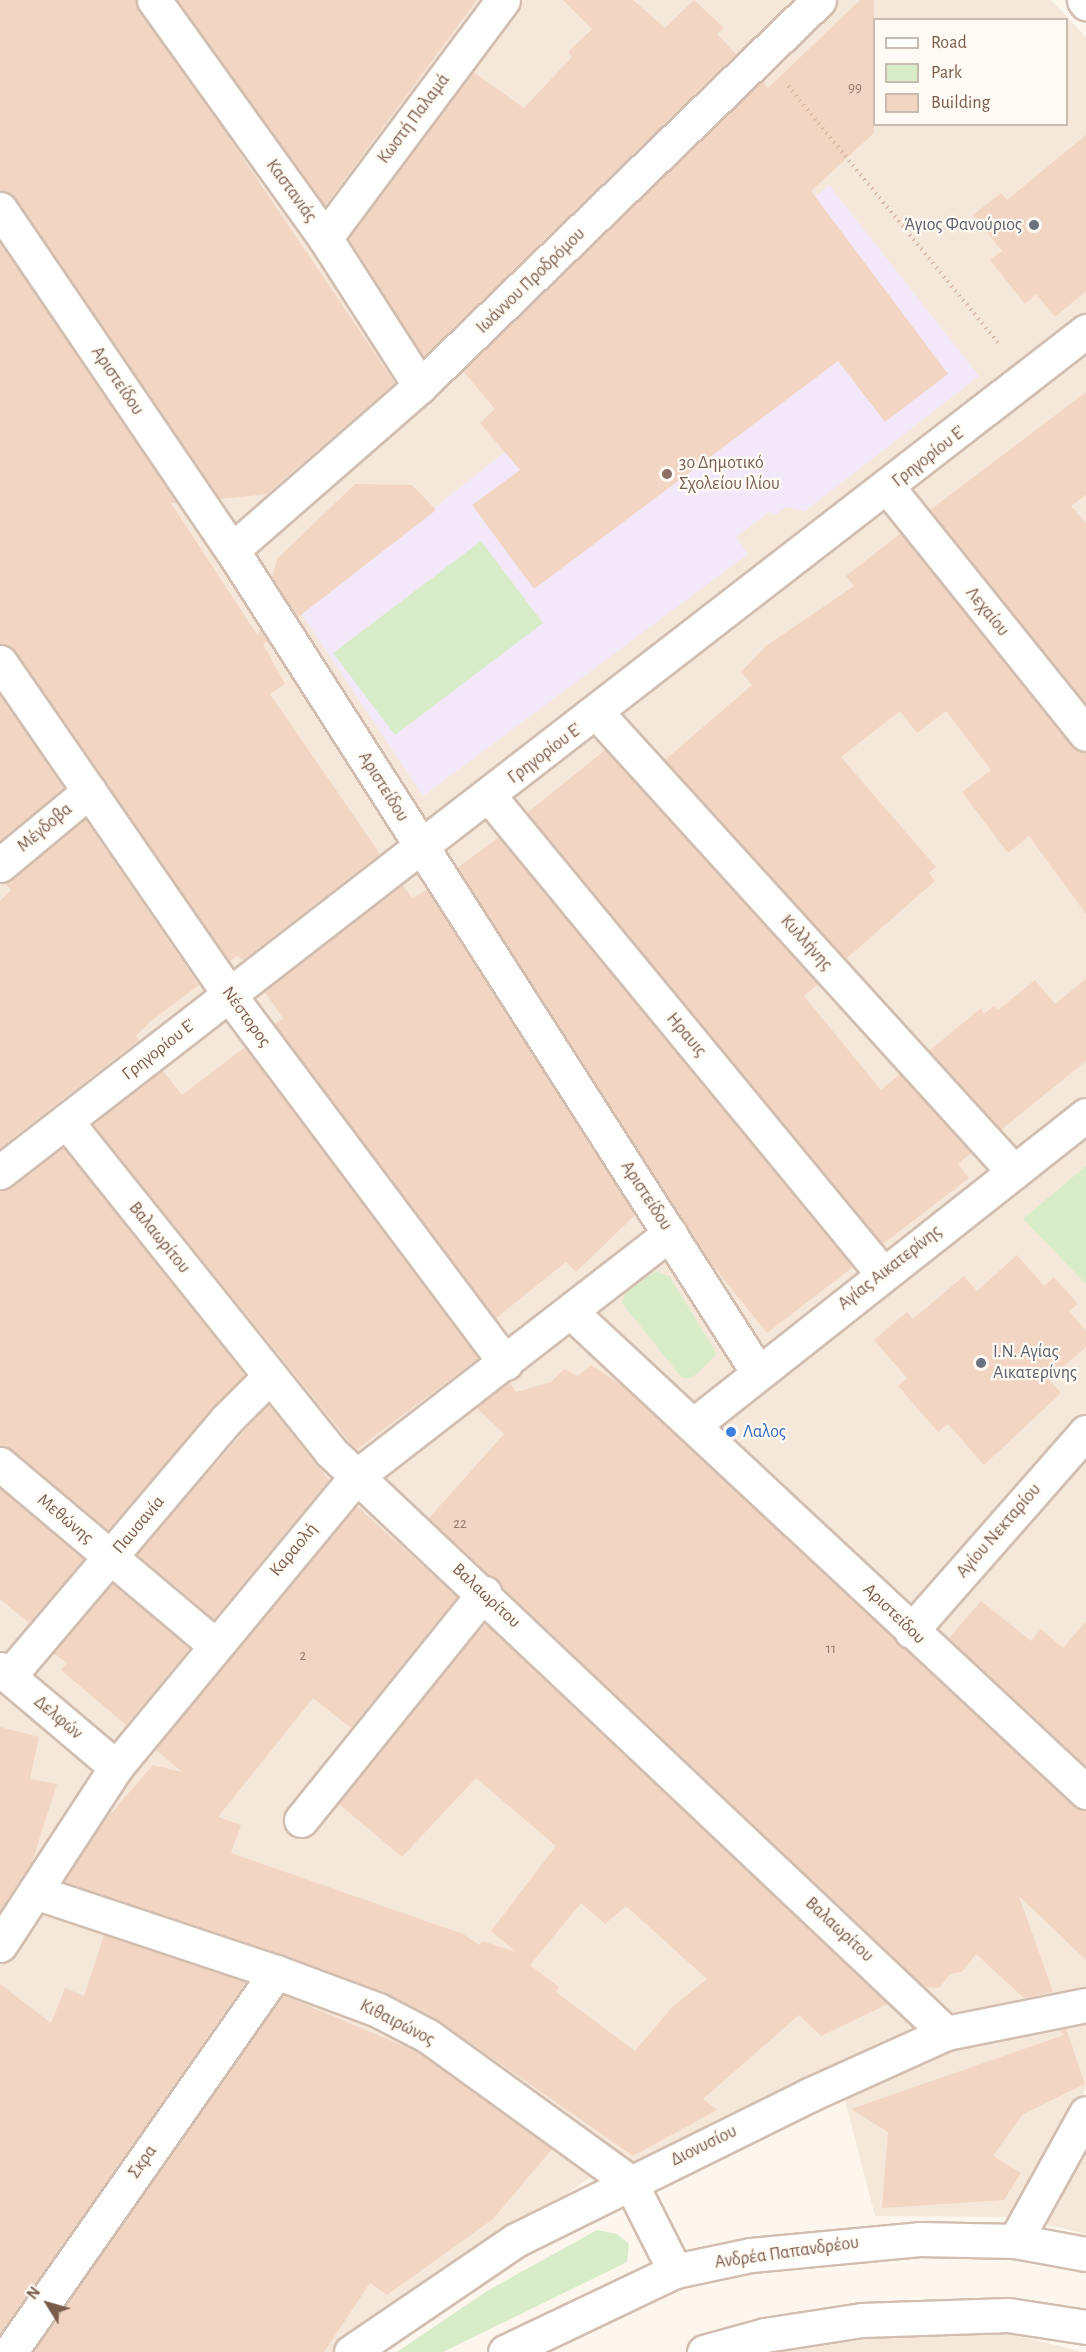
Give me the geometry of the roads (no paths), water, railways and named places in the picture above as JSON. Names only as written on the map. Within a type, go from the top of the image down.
[{"type":"street","name":"Καστανιάς","points":[[154,0],[325,238],[420,386]]},
{"type":"street","name":"Κωστή Παλαμά","points":[[325,238],[503,0]]},
{"type":"street","name":"Ιωάννου Προδρόμου","points":[[232,550],[420,386],[765,57],[819,0]]},
{"type":"street","name":"Αριστείδου","points":[[0,209],[232,550],[757,1371]]},
{"type":"street","name":"Γρηγορίου Ε'","points":[[0,1172],[889,489],[1086,331]]},
{"type":"street","name":"Λεχαίου","points":[[889,489],[1086,734]]},
{"type":"street","name":"Νέστορος","points":[[0,662],[230,996],[506,1363]]},
{"type":"street","name":"Κυλλήνης","points":[[597,713],[1014,1172]]},
{"type":"street","name":"Μέγδοβα","points":[[0,865],[89,791]]},
{"type":"street","name":"Ηραυις","points":[[489,796],[883,1274]]},
{"type":"street","name":"Αγίας Αικατερίνης","points":[[696,1423],[757,1371],[1086,1115]]},
{"type":"street","name":"Βαλαωρίτου","points":[[66,1121],[270,1376],[357,1476],[484,1593],[946,2033]]},
{"type":"street","name":"Καραολή","points":[[0,1945],[38,1893],[116,1767],[214,1644],[357,1476],[506,1363],[670,1233]]},
{"type":"street","name":"Αριστείδου","points":[[571,1312],[696,1423],[911,1631],[1086,1792]]},
{"type":"street","name":"Παυσανία","points":[[4,1673],[111,1558],[270,1376]]},
{"type":"street","name":"Αγίου Νεκταρίου","points":[[911,1631],[1086,1432]]},
{"type":"street","name":"Μεθώνης","points":[[0,1464],[214,1644]]},
{"type":"street","points":[[301,1820],[484,1593]]},
{"type":"street","name":"Δελφών","points":[[4,1673],[116,1767]]},
{"type":"street","name":"Κιθαιρώνος","points":[[38,1893],[276,1972],[378,2010],[428,2036],[630,2182],[675,2271]]},
{"type":"street","name":"Σκρα","points":[[10,2352],[276,1972]]},
{"type":"street","name":"Διονυσίου","points":[[351,2352],[516,2240],[630,2182],[946,2033],[1086,2005]]},
{"type":"street","points":[[1014,2241],[1086,2113]]},
{"type":"street","name":"Ανδρέα Παπανδρέου","points":[[505,2352],[675,2271],[839,2242],[1014,2241],[1086,2253]]},
{"type":"street","points":[[704,2352],[765,2335],[862,2320],[1008,2315],[1086,2327]]},
{"type":"place","name":"Άγιος Φανούριος","points":[[1034,225]]},
{"type":"place","name":"3ο Δημοτικό Σχολείου Ιλίου","points":[[667,474]]},
{"type":"place","name":"Ι.Ν. Αγίας Αικατερίνης","points":[[981,1363]]},
{"type":"place","name":"Λαλος","points":[[731,1432]]}]
